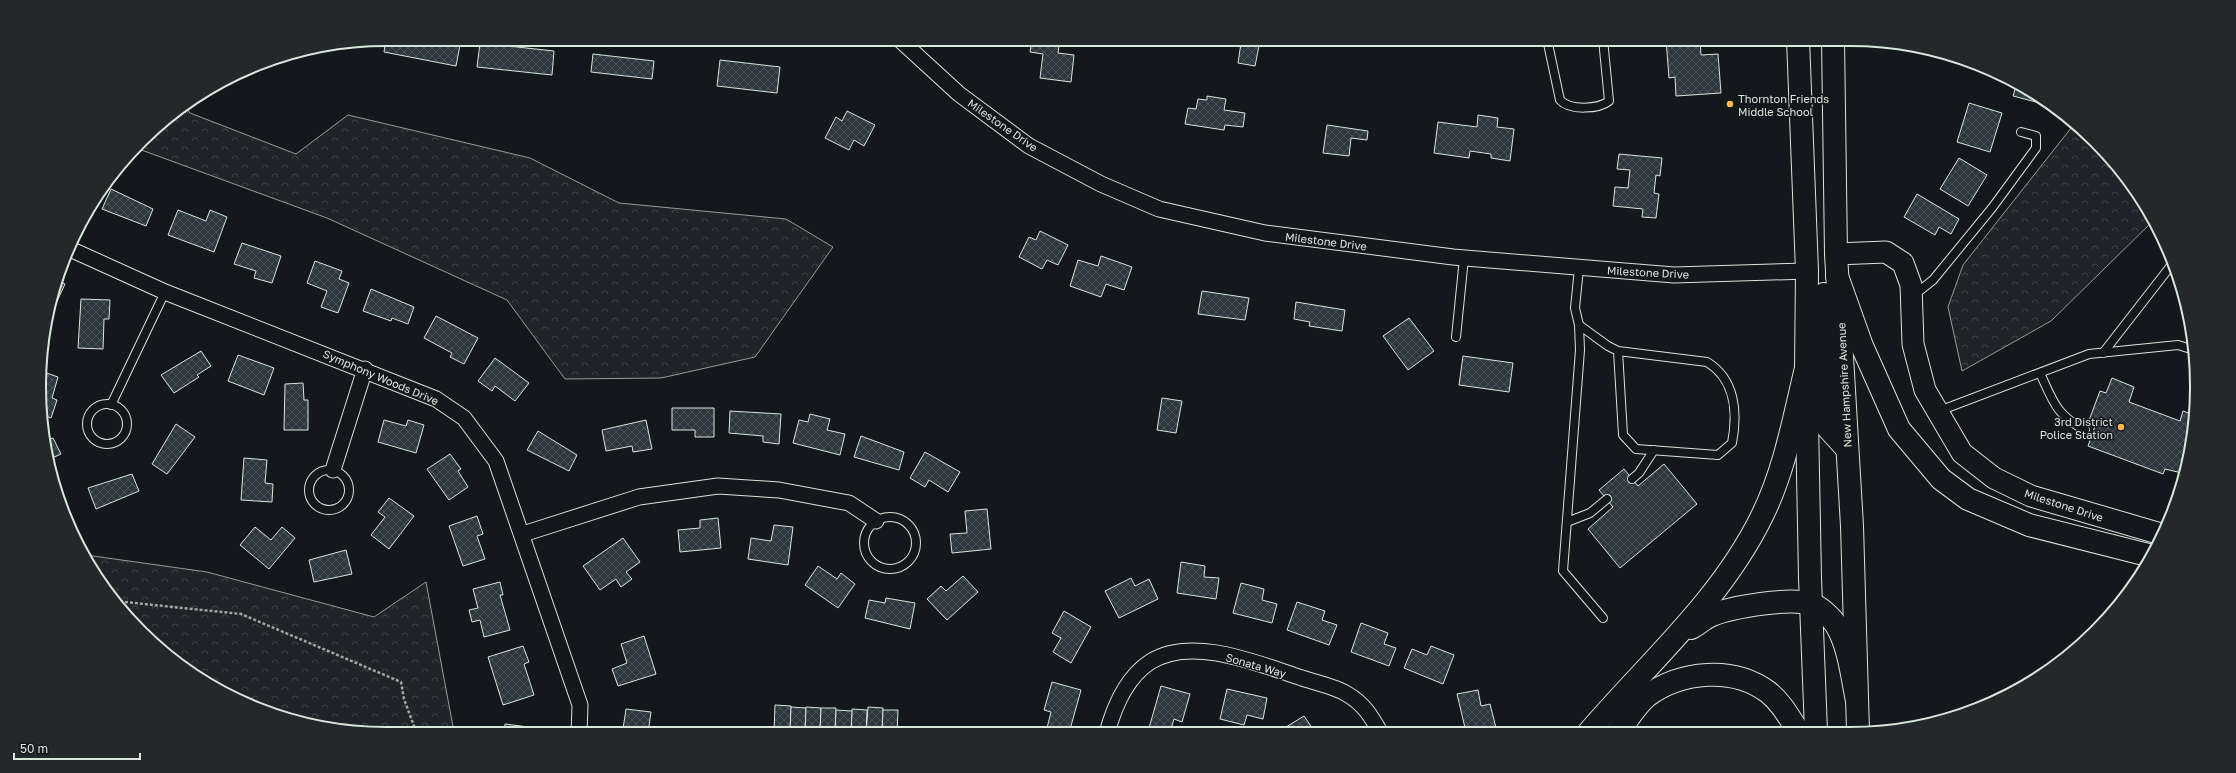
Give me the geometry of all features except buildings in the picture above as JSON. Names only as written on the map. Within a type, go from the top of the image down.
[{"type":"main road","points":[[1798,46],[1807,271],[1806,368],[1811,604],[1816,727]]},
{"type":"main road","name":"New Hampshire Avenue","points":[[1833,46],[1836,254],[1852,526],[1858,727]]},
{"type":"main road","points":[[1803,162],[1816,173],[1820,233],[1836,254]]},
{"type":"main road","points":[[1807,271],[1816,271],[1823,278],[1827,427],[1847,449]]},
{"type":"main road","points":[[1837,276],[1862,346],[1899,430],[1942,479],[1968,499],[2029,525],[2145,554]]},
{"type":"main road","points":[[1594,727],[1706,604],[1738,558],[1762,515],[1784,456],[1806,368]]},
{"type":"main road","points":[[1672,641],[1712,615],[1756,604],[1792,602],[1811,604],[1828,615],[1836,626],[1846,649],[1857,701]]},
{"type":"main road","points":[[1622,727],[1647,697],[1676,680],[1710,674],[1748,682],[1769,693],[1784,709],[1795,727]]},
{"type":"street","name":"Milestone Drive","points":[[908,46],[959,94],[1029,146],[1101,184],[1159,208],[1265,233],[1464,258],[1674,275],[1807,271]]},
{"type":"street","name":"Symphony Woods Drive","points":[[74,251],[165,292],[436,398],[464,418],[496,460],[523,534],[580,705],[579,727]]},
{"type":"street","name":"Milestone Drive","points":[[1836,254],[1886,252],[1903,263],[1911,285],[1913,344],[1925,390],[1936,412],[1962,453],[1994,478],[2031,496],[2157,533]]},
{"type":"street","points":[[333,470],[365,369]]},
{"type":"street","points":[[523,534],[639,497],[718,486],[779,490],[849,503],[876,521]]},
{"type":"street","name":"Sonata Way","points":[[1108,727],[1111,717],[1134,674],[1151,661],[1174,652],[1206,652],[1242,658],[1346,693],[1366,708],[1377,727]]},
{"type":"lane","points":[[1548,46],[1560,100],[1564,105],[1573,108],[1605,105],[1610,101],[1604,46]]},
{"type":"lane","points":[[1911,296],[1929,285],[1992,208],[2036,148],[2036,136],[2021,132]]},
{"type":"lane","points":[[1456,337],[1464,258]]},
{"type":"lane","points":[[1579,268],[1576,308],[1580,325],[1580,350],[1563,571],[1603,618]]},
{"type":"lane","points":[[2103,353],[2169,268]]},
{"type":"lane","points":[[111,405],[165,292]]},
{"type":"lane","points":[[1580,325],[1608,346],[1618,351],[1707,362],[1718,368],[1731,389],[1735,428],[1732,443],[1718,455],[1636,449],[1623,435],[1618,351]]},
{"type":"lane","points":[[1936,412],[2089,354],[2178,345],[2188,348]]},
{"type":"lane","points":[[2040,373],[2061,414],[2085,430]]},
{"type":"lane","points":[[111,405],[123,413],[126,420],[126,429],[120,438],[115,442],[100,442],[89,433],[88,418],[97,407],[111,405]]},
{"type":"lane","points":[[1632,478],[1639,472],[1654,450]]},
{"type":"lane","points":[[333,470],[341,474],[346,480],[349,487],[349,495],[339,508],[323,510],[310,499],[309,486],[312,478],[318,473],[333,470]]},
{"type":"lane","points":[[1567,522],[1590,513],[1607,499]]},
{"type":"lane","points":[[884,518],[897,518],[908,524],[914,531],[916,548],[906,563],[890,569],[879,566],[870,558],[864,544],[866,535],[876,521],[884,518]]},
{"type":"path","points":[[122,602],[241,614],[401,682],[404,699],[414,727]]},
{"type":"green space","points":[[187,110],[190,113],[296,154],[348,115],[530,158],[619,203],[786,219],[833,247],[755,357],[661,378],[565,379],[507,300],[327,218],[142,150],[162,130]]},
{"type":"green space","points":[[2071,128],[2106,162],[2120,179],[2133,197],[2149,225],[2051,321],[1962,371],[1948,307],[1963,265]]},
{"type":"green space","points":[[91,556],[207,572],[374,617],[426,582],[453,727],[364,726],[320,720],[277,709],[236,692],[197,670],[162,643],[130,611],[103,576]]},
{"type":"place","name":"Thornton Friends Middle School","points":[[1730,104]]},
{"type":"place","name":"3rd District Police Station","points":[[2121,427]]}]
